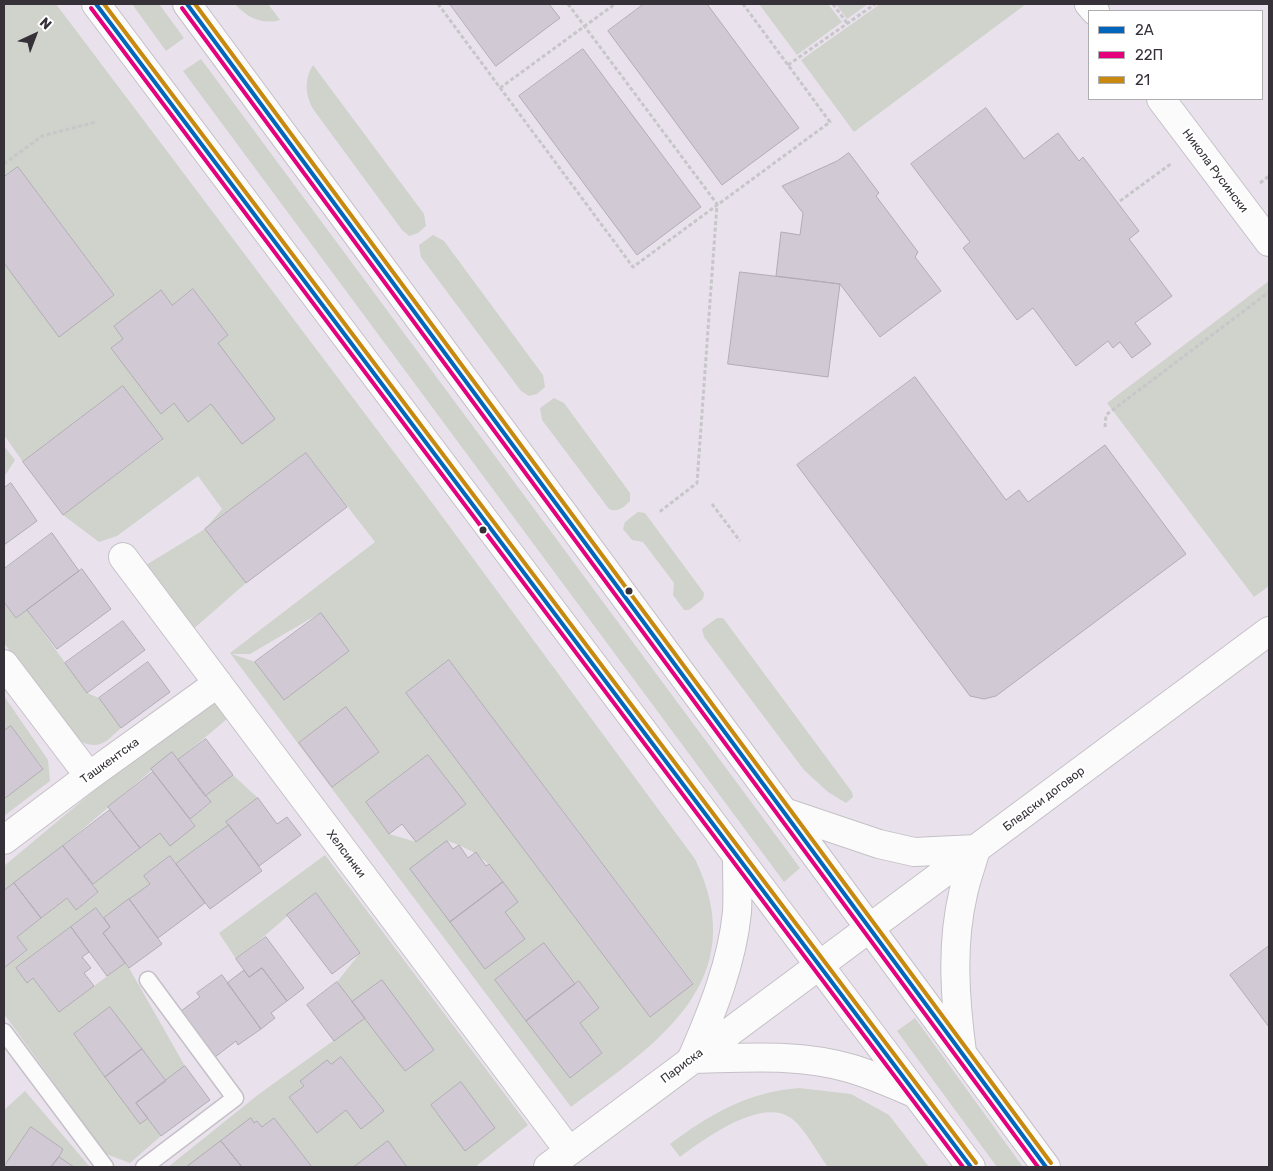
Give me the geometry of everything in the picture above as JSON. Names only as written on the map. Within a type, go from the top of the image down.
[{"type":"street","points":[[96,4],[737,859],[971,1167]]},
{"type":"street","points":[[187,4],[1046,1167]]},
{"type":"street","name":"Никола Русински","points":[[1162,100],[1269,242]]},
{"type":"street","name":"Хелсинки","points":[[123,557],[218,684],[558,1159]]},
{"type":"street","name":"Бледски договор","points":[[818,966],[1269,631]]},
{"type":"street","points":[[4,664],[88,776]]},
{"type":"street","name":"Ташкентска","points":[[4,840],[88,776],[218,684]]},
{"type":"street","points":[[784,812],[879,844],[914,852],[976,849],[963,894],[956,942],[957,1012],[962,1055]]},
{"type":"street","points":[[737,859],[737,913],[729,957],[712,1012],[691,1059],[748,1057],[807,1059],[849,1068],[915,1093]]},
{"type":"street","name":"Париска","points":[[558,1159],[818,966]]},
{"type":"lane","points":[[144,1167],[236,1098],[148,980]]},
{"type":"lane","points":[[4,1032],[105,1167]]},
{"type":"path","points":[[438,4],[633,267],[716,204],[830,122],[742,4]]},
{"type":"path","points":[[568,4],[716,204],[697,483],[658,513]]},
{"type":"path","points":[[500,88],[615,4]]},
{"type":"path","points":[[832,4],[847,23]]},
{"type":"path","points":[[788,65],[875,4]]},
{"type":"path","points":[[4,164],[42,136],[96,122]]},
{"type":"path","points":[[1120,201],[1175,161]]},
{"type":"path","points":[[1105,427],[1106,414],[1269,292]]},
{"type":"path","points":[[712,504],[740,540]]},
{"type":"shaded area","points":[[4,4],[56,4],[430,500],[695,859],[710,902],[713,941],[704,975],[687,1005],[664,1033],[635,1059],[571,1107],[230,653],[375,542],[306,453],[205,529],[222,509],[198,476],[117,536],[99,542],[63,515],[163,440],[123,386],[23,462],[4,435],[4,263],[59,336],[114,295],[18,167],[4,177]],"holes":[[[193,289],[228,335],[218,343],[211,404],[188,421],[174,403],[161,413],[111,348],[123,339],[114,326],[161,290],[172,305]],[[320,613],[349,651],[284,700],[255,662],[232,654],[250,654]],[[449,660],[693,983],[650,1017],[406,693]],[[346,708],[379,752],[332,787],[299,743]],[[428,755],[466,804],[416,842],[389,834],[366,802]],[[447,841],[471,851],[495,872],[517,902],[505,912],[525,939],[485,968]],[[544,944],[575,984],[579,981],[599,1008],[580,1023],[602,1053],[570,1078],[495,980]]]},
{"type":"shaded area","points":[[132,4],[159,4],[184,38],[166,51]]},
{"type":"shaded area","points":[[235,4],[268,4],[280,20],[261,21],[255,19],[244,13]]},
{"type":"shaded area","points":[[759,4],[828,4],[842,22],[797,55]]},
{"type":"shaded area","points":[[836,4],[868,4],[847,19]]},
{"type":"shaded area","points":[[880,4],[1026,4],[854,132],[801,60]]},
{"type":"shaded area","points":[[201,59],[800,868],[784,882],[183,71]]},
{"type":"shaded area","points":[[313,65],[424,214],[426,226],[418,233],[409,236],[402,230],[313,109],[308,98],[307,81]]},
{"type":"shaded area","points":[[433,235],[444,241],[543,375],[545,387],[537,394],[529,396],[521,391],[421,257],[419,245]]},
{"type":"shaded area","points":[[1269,281],[1269,586],[1254,597],[1107,403]]},
{"type":"shaded area","points":[[554,398],[564,403],[630,493],[630,501],[621,509],[609,509],[542,420],[540,408]]},
{"type":"shaded area","points":[[4,446],[15,460],[4,477]]},
{"type":"shaded area","points":[[638,512],[645,513],[704,593],[703,599],[689,610],[684,610],[673,595],[674,583],[643,542],[632,540],[623,529],[625,522]]},
{"type":"shaded area","points":[[205,529],[246,583],[183,638],[141,568]]},
{"type":"shaded area","points":[[4,602],[16,618],[27,610],[87,693],[99,698],[121,728],[102,744],[92,745],[78,741],[4,643]]},
{"type":"shaded area","points":[[717,618],[723,618],[852,792],[853,797],[846,803],[828,792],[804,770],[704,637],[702,629]]},
{"type":"shaded area","points":[[4,696],[48,760],[50,781],[4,816],[4,799],[43,768],[11,726],[4,731]]},
{"type":"shaded area","points":[[213,698],[227,719],[178,760],[172,753],[63,846],[4,891],[4,866],[144,749]]},
{"type":"shaded area","points":[[233,775],[258,798],[226,822],[229,825],[176,864],[170,856],[144,876],[150,884],[104,918],[96,908],[16,968],[27,983],[33,978],[59,1012],[125,963],[129,968],[185,1066],[166,1081],[110,1007],[74,1034],[140,1124],[148,1118],[161,1136],[130,1163],[106,1154],[4,1014],[4,968],[27,951],[17,937],[67,898],[76,910],[98,893],[93,884],[160,833],[170,845],[195,826],[190,819],[211,803],[205,796]]},
{"type":"shaded area","points":[[325,855],[528,1125],[475,1167],[407,1167],[388,1142],[354,1167],[312,1167],[274,1118],[262,1127],[257,1121],[254,1123],[251,1119],[189,1167],[168,1167],[259,1094],[365,1018],[405,1071],[434,1050],[352,1002],[337,982],[360,953],[316,893],[236,959],[219,933]],"holes":[[[341,1057],[383,1111],[346,1110],[317,1133],[289,1097],[304,1086],[300,1081],[327,1060],[331,1064]],[[461,1082],[495,1128],[466,1150],[431,1105]]]},
{"type":"shaded area","points":[[915,1018],[1023,1167],[997,1167],[897,1031]]},
{"type":"shaded area","points":[[799,1088],[851,1094],[889,1115],[929,1167],[828,1167],[796,1122],[779,1113],[749,1116],[733,1123],[703,1140],[680,1157],[670,1144],[700,1123],[730,1106],[763,1094]]},
{"type":"shaded area","points":[[25,1091],[90,1167],[74,1167],[59,1157],[63,1149],[31,1127],[4,1167],[4,1110]]},
{"type":"building","points":[[450,4],[549,4],[560,18],[496,66]]},
{"type":"building","points":[[644,4],[707,4],[799,128],[722,185],[608,31]]},
{"type":"building","points":[[583,49],[701,207],[637,255],[519,96]]},
{"type":"building","points":[[986,108],[1024,159],[1058,133],[1079,161],[1083,157],[1139,231],[1129,239],[1172,296],[1135,323],[1151,344],[1132,358],[1120,342],[1113,348],[1108,341],[1076,366],[1033,308],[1017,320],[963,248],[970,242],[911,164]]},
{"type":"building","points":[[849,153],[879,193],[876,196],[918,252],[915,257],[941,291],[880,337],[840,284],[776,276],[781,232],[800,235],[803,213],[782,186],[837,161]]},
{"type":"building","points":[[18,167],[114,295],[59,337],[4,263],[4,177]]},
{"type":"building","points":[[740,272],[840,284],[828,377],[728,364]]},
{"type":"building","points":[[193,289],[228,335],[218,343],[275,419],[242,444],[211,404],[188,422],[174,403],[161,414],[111,348],[123,339],[114,326],[161,290],[172,305]]},
{"type":"building","points":[[915,377],[1006,500],[1019,490],[1028,502],[1105,445],[1186,554],[996,696],[984,699],[970,696],[797,465]]},
{"type":"building","points":[[123,386],[163,439],[63,515],[23,462]]},
{"type":"building","points":[[306,453],[347,507],[246,583],[205,529]]},
{"type":"building","points":[[11,483],[37,521],[4,545],[4,488]]},
{"type":"building","points":[[52,533],[79,571],[16,618],[4,602],[4,569]]},
{"type":"building","points":[[82,569],[111,609],[57,649],[27,610]]},
{"type":"building","points":[[321,613],[349,651],[284,700],[255,662]]},
{"type":"building","points":[[123,621],[145,650],[87,693],[65,663]]},
{"type":"building","points":[[449,660],[693,984],[650,1017],[406,693]]},
{"type":"building","points":[[148,662],[170,692],[121,728],[99,698]]},
{"type":"building","points":[[346,707],[379,752],[332,787],[299,743]]},
{"type":"building","points":[[11,726],[43,769],[4,799],[4,731]]},
{"type":"building","points":[[206,739],[233,775],[205,796],[178,760]]},
{"type":"building","points":[[172,752],[211,802],[190,819],[151,769]]},
{"type":"building","points":[[428,755],[466,804],[416,842],[402,824],[389,834],[366,802]]},
{"type":"building","points":[[153,772],[195,826],[170,846],[160,833],[140,848],[108,807]]},
{"type":"building","points":[[258,798],[277,824],[287,817],[301,835],[259,866],[226,822]]},
{"type":"building","points":[[110,810],[140,848],[93,884],[63,846]]},
{"type":"building","points":[[229,825],[262,871],[210,909],[176,864]]},
{"type":"building","points":[[447,841],[453,849],[459,845],[468,858],[476,852],[486,866],[489,864],[503,882],[450,922],[410,869]]},
{"type":"building","points":[[63,846],[98,892],[76,910],[67,898],[41,918],[14,883]]},
{"type":"building","points":[[170,856],[205,903],[158,938],[129,899],[150,884],[144,876]]},
{"type":"building","points":[[503,882],[518,902],[505,912],[525,939],[485,969],[450,922]]},
{"type":"building","points":[[14,883],[41,918],[17,937],[27,950],[4,968],[4,891]]},
{"type":"building","points":[[316,893],[360,953],[332,974],[287,915]]},
{"type":"building","points":[[129,899],[162,944],[129,968],[103,933],[110,927],[104,918]]},
{"type":"building","points":[[96,908],[110,927],[103,933],[125,963],[107,976],[71,927]]},
{"type":"building","points":[[71,927],[89,952],[82,957],[91,968],[84,973],[94,986],[59,1012],[33,978],[27,983],[16,968]]},
{"type":"building","points":[[266,937],[304,988],[287,1001],[262,968],[249,977],[236,959]]},
{"type":"building","points":[[544,943],[575,984],[526,1021],[495,980]]},
{"type":"building","points":[[1269,946],[1269,1027],[1230,975]]},
{"type":"building","points":[[262,968],[287,1001],[271,1013],[275,1018],[261,1029],[227,983],[244,970],[249,977]]},
{"type":"building","points":[[222,975],[261,1029],[238,1045],[236,1041],[215,1057],[181,1011],[200,997],[197,993]]},
{"type":"building","points":[[382,980],[434,1050],[405,1071],[352,1002]]},
{"type":"building","points":[[579,981],[599,1008],[580,1023],[602,1053],[570,1078],[526,1021]]},
{"type":"building","points":[[337,982],[365,1018],[334,1041],[307,1005]]},
{"type":"building","points":[[110,1007],[142,1049],[105,1077],[74,1034]]},
{"type":"building","points":[[142,1049],[166,1081],[136,1103],[148,1118],[140,1124],[105,1077]]},
{"type":"building","points":[[341,1057],[384,1111],[361,1129],[346,1110],[317,1133],[289,1097],[304,1086],[300,1081],[327,1060],[331,1064]]},
{"type":"building","points":[[185,1066],[210,1100],[161,1136],[136,1103]]},
{"type":"building","points":[[461,1082],[495,1128],[465,1151],[431,1105]]},
{"type":"building","points":[[251,1118],[254,1123],[257,1121],[262,1127],[274,1118],[312,1167],[242,1167],[221,1141]]},
{"type":"building","points":[[31,1127],[63,1149],[59,1157],[51,1167],[4,1167]]},
{"type":"building","points":[[221,1141],[242,1167],[188,1166]]},
{"type":"building","points":[[388,1141],[407,1167],[354,1167]]},
{"type":"building","points":[[59,1157],[74,1167],[51,1167]]},
{"type":"transit line","name":"2A","points":[[96,4],[971,1167]]},
{"type":"transit line","name":"21","points":[[104,4],[976,1163]]},
{"type":"transit line","name":"2A","points":[[187,4],[1046,1167]]},
{"type":"transit line","name":"21","points":[[195,4],[1051,1163]]},
{"type":"transit line","name":"22П","points":[[91,8],[963,1167]]},
{"type":"transit line","name":"22П","points":[[182,8],[1038,1167]]}]
